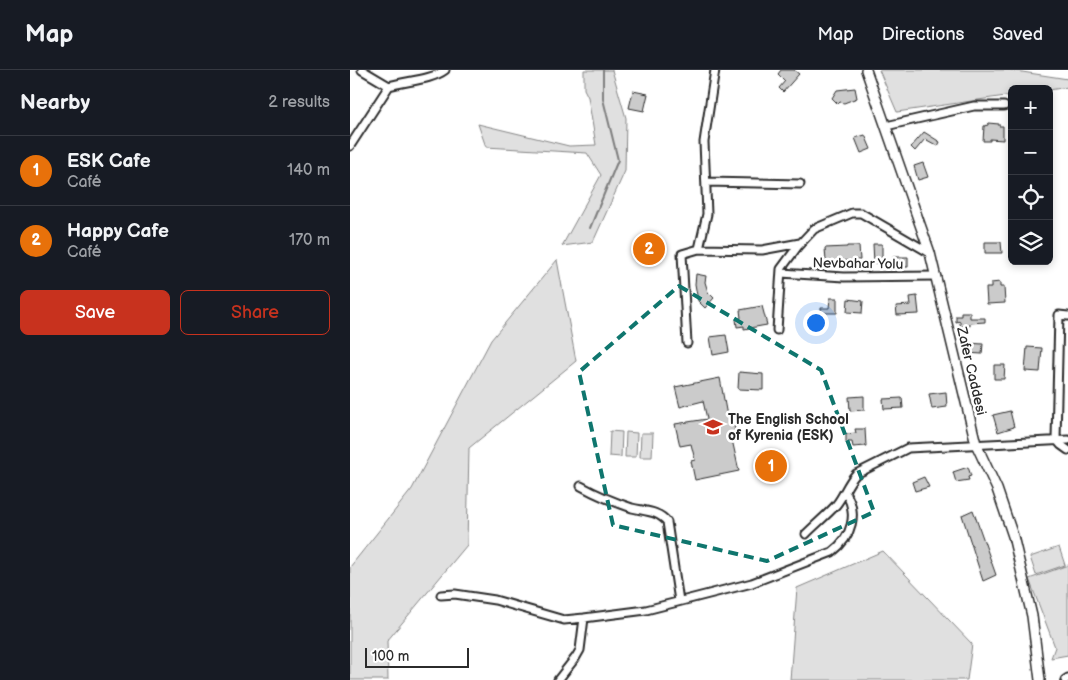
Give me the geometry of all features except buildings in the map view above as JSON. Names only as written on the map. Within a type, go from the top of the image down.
[{"type":"street","points":[[362,70],[389,86]]},
{"type":"street","points":[[425,78],[428,70]]},
{"type":"street","points":[[350,146],[389,86],[425,78],[445,70]]},
{"type":"street","points":[[699,249],[707,214],[704,142],[715,70]]},
{"type":"street","name":"Zafer Caddesi","points":[[866,70],[930,253],[976,444],[998,489],[1013,536],[1032,616],[1040,680]]},
{"type":"street","points":[[886,126],[974,106],[1004,106]]},
{"type":"street","points":[[706,182],[800,184]]},
{"type":"street","points":[[777,330],[781,269],[814,229],[852,213],[861,213],[930,253]]},
{"type":"street","points":[[687,343],[682,254],[699,249],[757,251],[786,247],[802,242]]},
{"type":"street","name":"Nevbahar Yolu","points":[[780,273],[844,276],[936,276]]},
{"type":"street","points":[[1068,316],[1059,316],[1059,382],[1056,440],[1068,450]]},
{"type":"street","points":[[1059,382],[1068,383]]},
{"type":"street","points":[[806,534],[835,506],[856,474],[908,448],[1068,440]]},
{"type":"street","points":[[581,486],[595,494],[632,508],[658,514],[664,518],[667,522],[679,601]]},
{"type":"street","points":[[441,595],[455,594],[495,600],[564,620],[646,610],[752,583],[832,552],[840,546],[853,522],[853,511],[850,500],[845,492]]},
{"type":"street","points":[[558,680],[576,658],[580,650],[584,618]]},
{"type":"highlighted area","points":[[679,286],[821,370],[874,512],[767,561],[613,525],[579,372]]},
{"type":"shaded area","points":[[584,70],[612,70],[626,118],[625,171],[593,242],[562,246],[601,175],[587,153],[486,147],[478,124],[569,146],[596,145],[588,97],[584,89]]},
{"type":"shaded area","points":[[879,70],[1009,70],[1068,79],[1068,87],[1053,89],[1053,85],[1008,85],[1008,96],[897,112]]},
{"type":"shaded area","points":[[557,260],[576,361],[469,448],[467,545],[387,641],[388,680],[350,680],[350,567],[412,489],[491,340]]},
{"type":"shaded area","points":[[610,431],[622,432],[621,457],[609,456]]},
{"type":"shaded area","points":[[626,432],[637,433],[636,457],[625,457]]},
{"type":"shaded area","points":[[641,433],[653,433],[652,457],[640,457]]},
{"type":"shaded area","points":[[1059,547],[1065,565],[1036,575],[1030,557]]},
{"type":"shaded area","points":[[883,551],[972,644],[967,680],[790,680],[797,588]]},
{"type":"shaded area","points":[[1068,565],[1068,655],[1051,658],[1055,647],[1029,579]]},
{"type":"waterway","points":[[590,228],[618,160],[603,99],[603,70]]},
{"type":"place","name":"Happy Cafe","points":[[649,249]]},
{"type":"place","name":"The English School of Kyrenia (ESK)","points":[[713,427]]},
{"type":"place","name":"ESK Cafe","points":[[771,466]]}]
